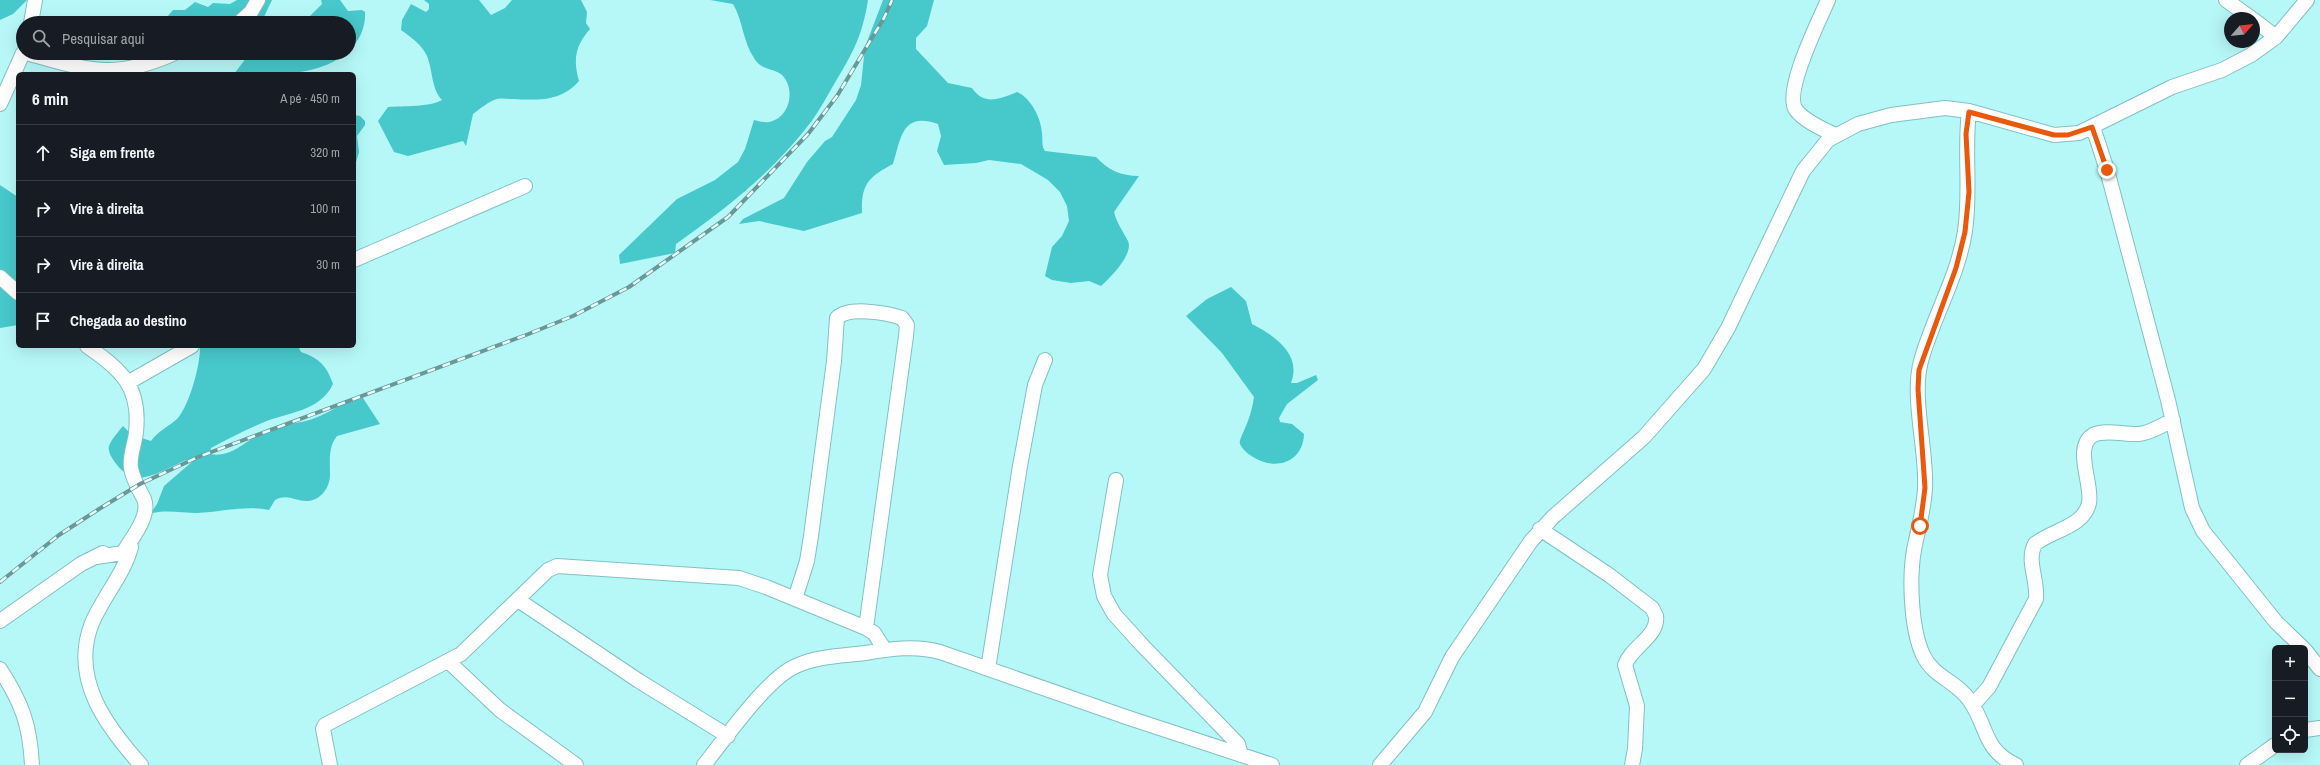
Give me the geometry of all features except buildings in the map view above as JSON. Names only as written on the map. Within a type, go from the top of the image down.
[{"type":"street","points":[[33,16],[36,0]]},
{"type":"street","points":[[247,16],[251,12],[258,0]]},
{"type":"street","points":[[1828,0],[1795,80],[1792,98],[1795,109],[1800,115],[1835,135]]},
{"type":"street","points":[[2226,0],[2243,12]]},
{"type":"street","points":[[1380,765],[1425,712],[1452,658],[1502,580],[1540,529],[1644,437],[1704,369],[1728,328],[1803,171],[1818,151],[1835,135],[1858,124],[1922,109],[1945,108],[1969,112],[2054,135],[2068,135],[2092,127],[2172,87],[2240,61],[2276,37],[2307,0]]},
{"type":"street","points":[[2260,25],[2276,37]]},
{"type":"street","points":[[0,104],[22,60]]},
{"type":"street","points":[[51,60],[89,70],[103,71],[136,68],[157,60]]},
{"type":"street","points":[[1969,112],[1966,134],[1969,192],[1965,232],[1956,268],[1919,370],[1918,389],[1925,488],[1912,570],[1916,634],[1923,656],[1937,674],[1963,693],[1973,704],[1993,749],[2016,765]]},
{"type":"street","points":[[2092,127],[2111,185],[2173,420],[2192,508],[2197,521],[2203,531],[2276,622],[2300,645]]},
{"type":"street","points":[[356,259],[525,186]]},
{"type":"street","points":[[0,277],[16,291]]},
{"type":"street","points":[[795,599],[805,567],[810,536],[833,369],[837,318],[844,313],[859,311],[902,318],[907,325],[906,336],[866,628]]},
{"type":"street","points":[[90,348],[111,364],[129,382],[135,398],[138,419],[131,468],[146,507],[145,516],[134,534],[117,556],[92,623],[88,636],[85,659],[87,681],[96,704],[110,728],[141,765]]},
{"type":"street","points":[[129,382],[188,348]]},
{"type":"street","points":[[988,669],[1020,466],[1036,385],[1046,360]]},
{"type":"street","points":[[1973,704],[1989,687],[2036,599],[2037,587],[2031,559],[2035,544],[2075,522],[2085,513],[2090,494],[2084,458],[2089,440],[2094,435],[2101,433],[2139,434],[2173,420]]},
{"type":"street","points":[[1116,480],[1100,574],[1102,589],[1108,605],[1142,645],[1238,744],[1241,755]]},
{"type":"street","points":[[1540,529],[1609,575],[1652,608],[1656,616],[1653,629],[1632,654],[1625,665],[1637,706],[1635,749],[1632,765]]},
{"type":"street","points":[[0,621],[69,572],[117,556],[134,534]]},
{"type":"street","points":[[330,765],[323,729],[325,725],[449,662],[461,654],[548,570],[557,566],[739,578],[866,628],[874,633],[885,650]]},
{"type":"street","points":[[518,600],[639,681],[728,736]]},
{"type":"street","points":[[704,765],[767,688],[787,670],[818,659],[885,650],[929,649],[1272,765]]},
{"type":"street","points":[[2308,654],[2320,669]]},
{"type":"street","points":[[449,662],[500,710],[576,765]]},
{"type":"street","points":[[0,670],[18,696],[26,718],[31,739],[32,765]]},
{"type":"street","points":[[2308,730],[2320,728]]},
{"type":"street","points":[[2247,765],[2272,748]]},
{"type":"shaded area","points":[[0,0],[27,0],[13,14],[0,20]]},
{"type":"shaded area","points":[[237,0],[272,0],[264,16],[168,16],[173,10],[185,10],[195,2],[208,7],[213,3],[230,4]]},
{"type":"shaded area","points":[[321,0],[340,0],[348,11],[362,10],[365,12],[362,33],[356,42],[356,16],[310,16],[322,4]]},
{"type":"shaded area","points":[[424,0],[479,0],[491,15],[505,8],[512,0],[581,0],[587,12],[586,23],[590,29],[578,47],[576,66],[579,81],[565,93],[549,98],[531,100],[497,99],[491,101],[473,114],[466,146],[463,141],[408,156],[394,152],[378,121],[388,107],[424,105],[442,100],[436,90],[425,52],[409,35],[401,30],[402,20],[411,4],[426,12],[429,9],[429,4]]},
{"type":"shaded area","points":[[710,0],[868,0],[863,25],[846,64],[814,118],[797,140],[765,173],[731,203],[676,244],[675,253],[620,264],[619,255],[677,199],[715,180],[738,162],[745,149],[754,120],[767,122],[776,119],[782,115],[789,102],[789,88],[782,75],[760,65],[750,52],[739,17],[733,4]]},
{"type":"shaded area","points":[[883,0],[934,0],[927,26],[916,38],[916,49],[948,83],[972,88],[977,94],[987,99],[998,99],[1017,92],[1022,95],[1031,104],[1040,121],[1045,151],[1096,157],[1110,169],[1126,175],[1139,176],[1114,212],[1118,224],[1128,241],[1128,252],[1120,265],[1101,286],[1089,281],[1071,283],[1052,280],[1045,276],[1052,247],[1062,236],[1069,221],[1067,206],[1060,192],[1048,180],[1021,164],[989,160],[976,163],[944,165],[937,151],[941,136],[938,124],[926,121],[917,121],[910,124],[905,129],[901,136],[893,164],[877,173],[868,183],[863,195],[862,213],[804,231],[759,221],[739,224],[743,219],[784,198],[807,162],[825,141],[832,137],[856,100],[861,85],[865,47]]},
{"type":"shaded area","points":[[245,60],[336,60],[322,67],[300,72],[236,72]]},
{"type":"shaded area","points":[[356,115],[360,116],[365,121],[365,125],[357,136],[359,152],[356,162]]},
{"type":"shaded area","points":[[0,185],[16,196],[16,325],[0,328]]},
{"type":"shaded area","points":[[1231,287],[1246,301],[1252,324],[1277,340],[1290,355],[1293,363],[1291,383],[1297,383],[1316,375],[1318,380],[1287,404],[1279,418],[1280,422],[1292,424],[1304,434],[1299,452],[1286,462],[1279,464],[1261,461],[1251,456],[1242,448],[1240,441],[1250,416],[1254,397],[1222,353],[1186,316],[1207,299]]},
{"type":"shaded area","points":[[200,348],[299,348],[301,352],[313,357],[322,364],[328,372],[333,384],[320,400],[311,406],[272,419],[243,432],[211,448],[210,454],[218,455],[234,450],[270,428],[315,418],[361,395],[380,424],[337,436],[331,449],[330,480],[324,492],[313,500],[304,501],[284,497],[275,500],[269,510],[242,508],[197,513],[167,511],[150,514],[157,504],[164,486],[193,461],[186,460],[149,476],[137,478],[128,475],[118,466],[111,455],[109,446],[123,426],[132,435],[151,441],[177,419],[186,405],[190,395],[200,354]]},
{"type":"railway","points":[[0,582],[59,535],[140,484],[198,457],[526,335],[573,316],[629,287],[728,217],[808,134],[837,96],[884,18],[892,0]]},
{"type":"route","points":[[1920,526],[1924,504],[1925,466],[1918,389],[1919,370],[1956,268],[1965,232],[1969,192],[1966,134],[1969,112],[2054,135],[2079,133],[2092,127],[2107,170]]}]
